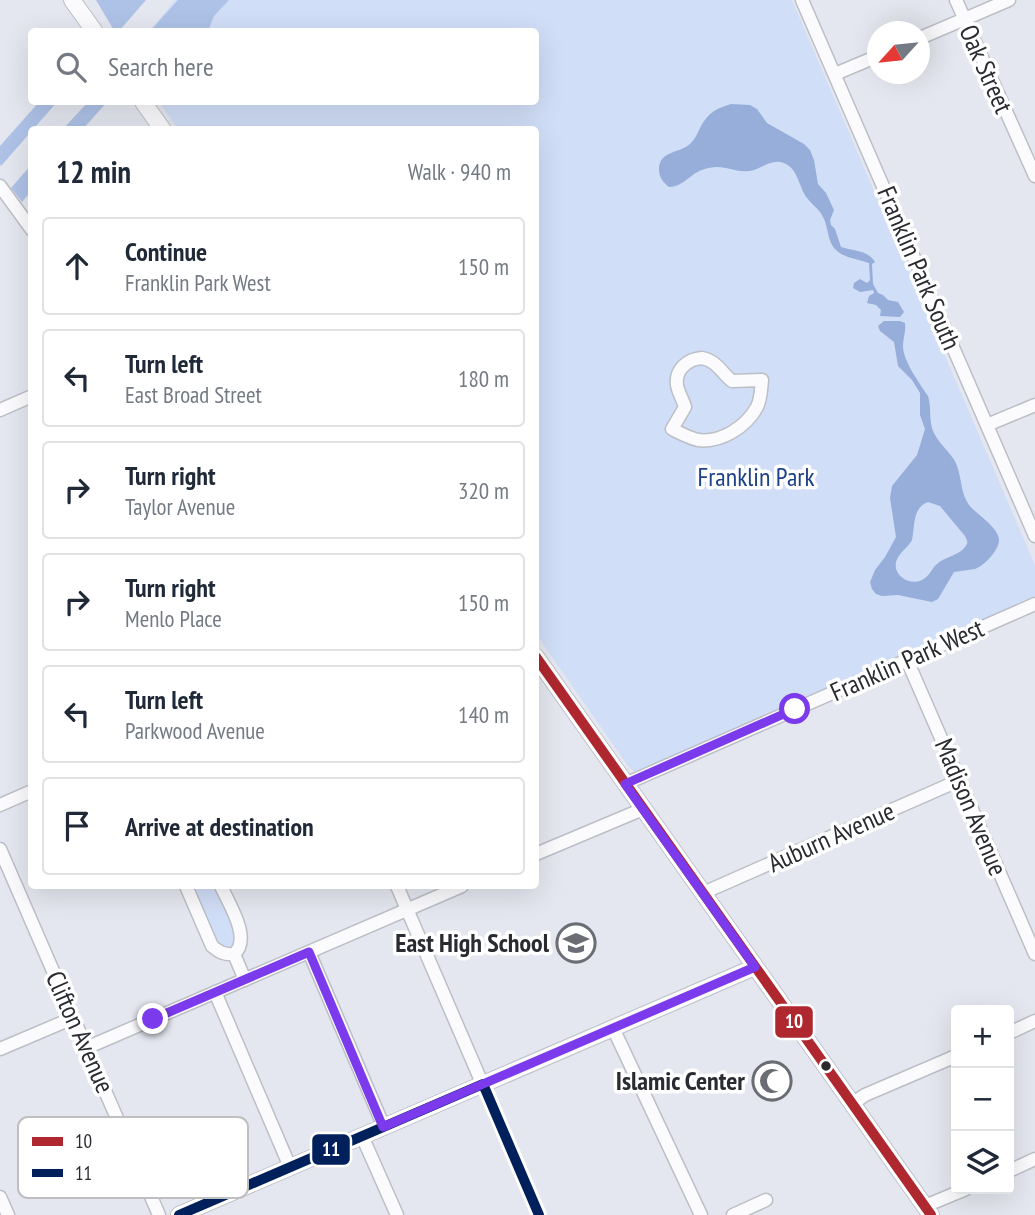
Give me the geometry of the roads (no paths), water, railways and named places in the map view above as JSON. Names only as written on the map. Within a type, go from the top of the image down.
[{"type":"main road","points":[[72,0],[92,28]]},
{"type":"main road","points":[[146,105],[160,126]]},
{"type":"main road","points":[[539,661],[928,1211]]},
{"type":"main road","points":[[248,1185],[755,967]]},
{"type":"main road","points":[[180,1215],[219,1198]]},
{"type":"street","name":"Franklin Park South","points":[[802,0],[1035,536]]},
{"type":"street","name":"Oak Street","points":[[956,0],[1035,176]]},
{"type":"street","points":[[930,33],[1009,0]]},
{"type":"street","points":[[835,74],[867,60]]},
{"type":"street","points":[[0,186],[28,224]]},
{"type":"street","points":[[709,359],[732,381],[762,380],[756,408],[737,430],[722,437],[698,440],[673,429],[685,407],[677,378],[689,361],[709,359]]},
{"type":"street","points":[[0,410],[28,398]]},
{"type":"street","points":[[987,425],[1035,405]]},
{"type":"street","name":"Franklin Park West","points":[[625,784],[1035,604]]},
{"type":"street","name":"Madison Avenue","points":[[907,660],[1035,954]]},
{"type":"street","name":"Auburn Avenue","points":[[703,893],[960,780]]},
{"type":"street","points":[[0,805],[28,793]]},
{"type":"street","points":[[539,853],[643,809]]},
{"type":"street","name":"Clifton Avenue","points":[[0,849],[116,1117]]},
{"type":"street","points":[[187,889],[212,946],[227,955],[234,954],[242,943],[241,931],[222,889]]},
{"type":"street","points":[[398,889],[539,1215]]},
{"type":"street","points":[[86,1048],[455,889]]},
{"type":"street","points":[[309,952],[383,1127]]},
{"type":"street","points":[[234,954],[245,980]]},
{"type":"street","points":[[215,992],[290,1167]]},
{"type":"street","points":[[0,1049],[74,1018]]},
{"type":"street","points":[[1014,1031],[1035,1021]]},
{"type":"street","points":[[613,1028],[701,1215]]},
{"type":"street","points":[[852,1104],[865,1095],[951,1058]]},
{"type":"street","points":[[362,1136],[397,1215]]},
{"type":"street","points":[[1014,1169],[1035,1159]]},
{"type":"street","points":[[928,1211],[958,1194]]},
{"type":"street","points":[[0,1198],[8,1215]]},
{"type":"street","name":"Clifton Avenue","points":[[152,1198],[159,1215]]},
{"type":"street","points":[[733,1215],[766,1200]]},
{"type":"place","name":"East High School","points":[[576,943]]},
{"type":"place","name":"Islamic Center","points":[[772,1081]]},
{"type":"park label","name":"Franklin Park","points":[[756,477]]}]
